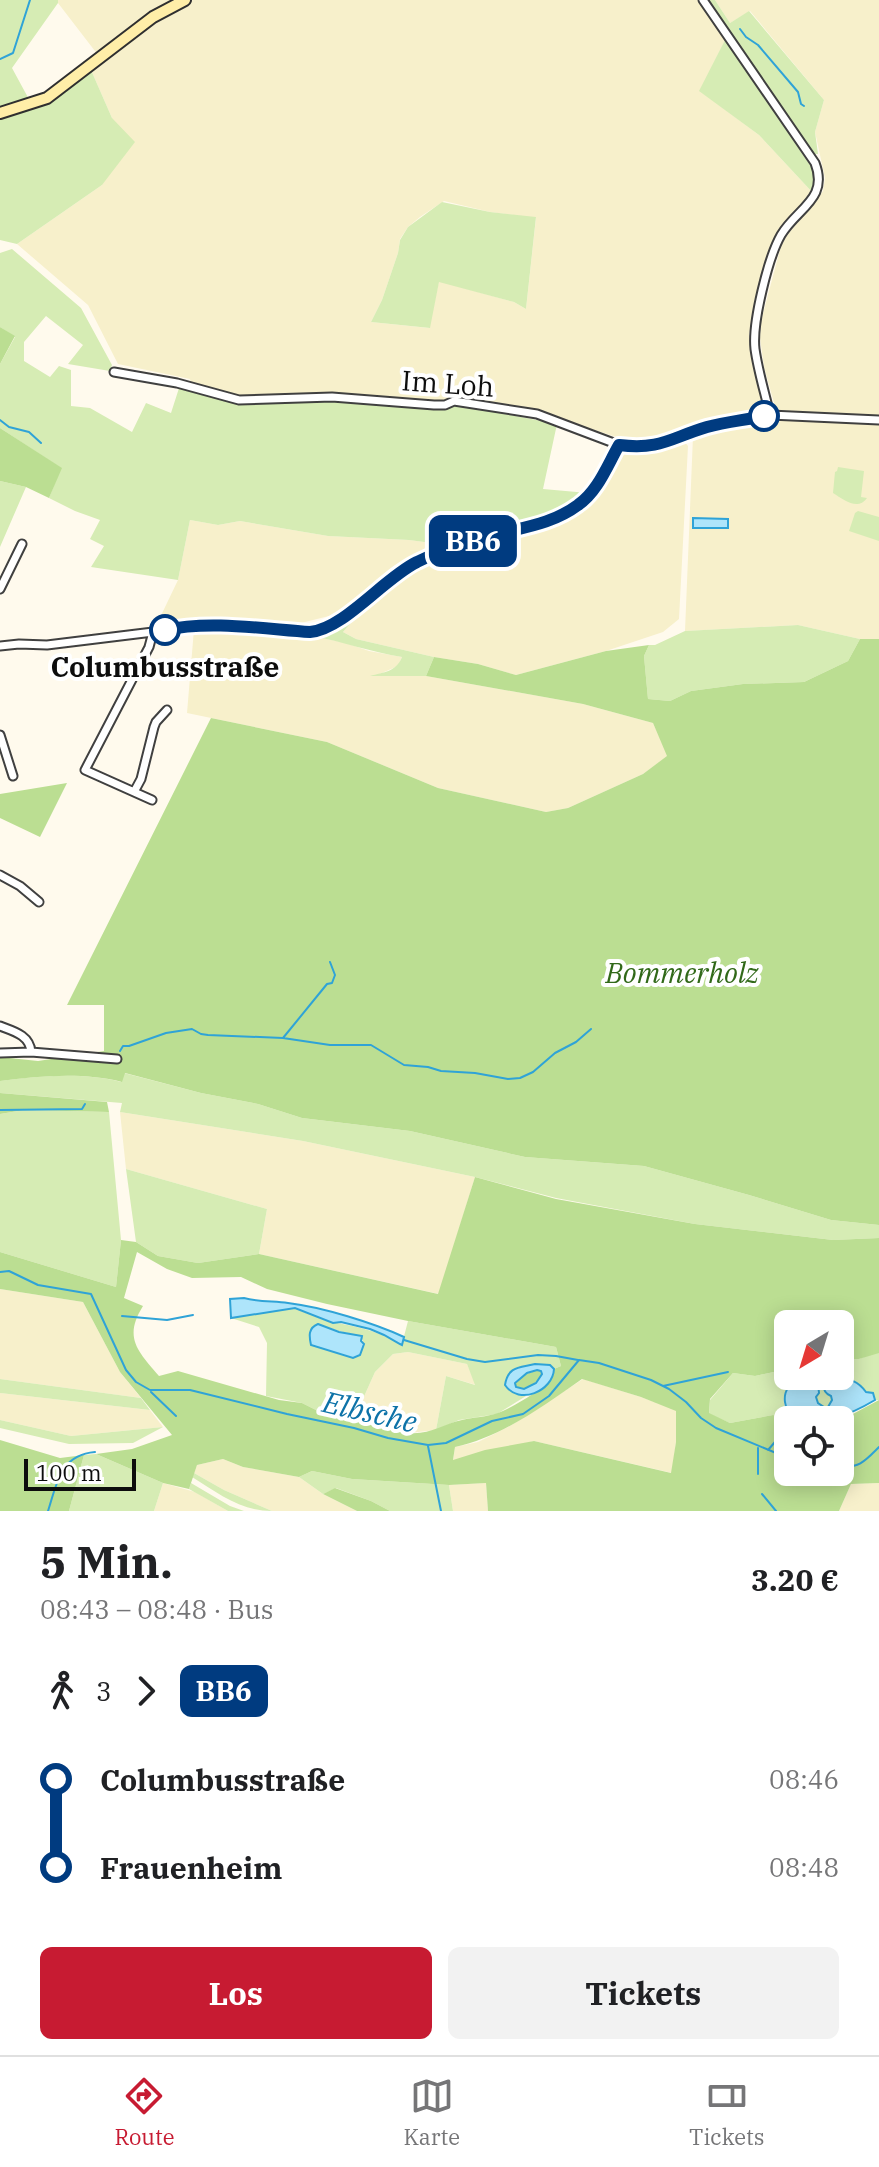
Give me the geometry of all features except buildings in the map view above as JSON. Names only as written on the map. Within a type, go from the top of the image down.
[{"type":"main road","points":[[0,113],[47,98],[153,17],[185,0]]},
{"type":"street","points":[[703,0],[815,163],[819,177],[817,192],[790,223],[774,251],[755,330],[757,359],[770,415]]},
{"type":"street","name":"Im Loh","points":[[114,372],[177,383],[239,400],[332,397],[434,405],[454,401],[537,414],[619,445],[640,448],[663,444],[705,428],[770,415],[879,420]]},
{"type":"street","points":[[0,646],[47,645],[177,627],[310,632],[324,629],[415,562],[454,546],[526,528],[568,512],[593,491],[619,445]]},
{"type":"street","points":[[0,589],[22,544]]},
{"type":"street","points":[[152,800],[85,770],[149,647],[153,632]]},
{"type":"street","points":[[134,792],[141,779],[156,722],[167,710]]},
{"type":"street","points":[[0,735],[13,776]]},
{"type":"street","points":[[0,875],[39,902]]},
{"type":"street","points":[[0,1026],[25,1038],[31,1045],[31,1052]]},
{"type":"street","points":[[0,1053],[31,1052],[117,1059]]},
{"type":"shaded area","points":[[58,0],[178,0],[98,55]]},
{"type":"shaded area","points":[[193,0],[698,0],[725,40],[700,91],[759,135],[813,193],[770,255],[749,334],[753,368],[765,409],[762,414],[689,428],[641,445],[520,406],[516,409],[239,398],[191,385],[190,379],[118,364],[88,305],[17,244],[102,185],[112,118],[91,70],[155,20]],"holes":[[[444,201],[490,212],[536,218],[526,309],[514,302],[439,281],[429,328],[371,322],[382,300],[400,239],[408,227]]]},
{"type":"shaded area","points":[[715,0],[879,0],[879,416],[776,410],[764,367],[761,321],[781,246],[823,191],[825,178],[815,132],[824,100],[750,11],[730,23]]},
{"type":"shaded area","points":[[778,417],[879,424],[879,639],[860,639],[798,625],[685,631],[693,436]]},
{"type":"shaded area","points":[[684,441],[688,446],[679,619],[663,632],[516,675],[356,639],[343,632],[388,586],[414,569],[482,541],[521,533],[559,520],[573,513],[599,489],[616,457],[627,451]]},
{"type":"shaded area","points":[[190,520],[218,525],[240,521],[328,536],[447,545],[390,574],[349,608],[337,614],[301,623],[197,624],[155,628],[178,580]]},
{"type":"shaded area","points":[[194,629],[313,636],[402,657],[398,666],[375,676],[426,676],[583,704],[653,723],[668,756],[643,774],[568,808],[546,812],[438,788],[327,742],[187,713]]},
{"type":"shaded area","points":[[120,1112],[303,1141],[475,1177],[439,1294],[259,1254],[267,1209],[126,1169]]},
{"type":"shaded area","points":[[0,1289],[83,1302],[120,1372],[141,1398],[0,1379]]},
{"type":"shaded area","points":[[408,1352],[467,1364],[476,1385],[446,1376],[436,1430],[409,1433],[379,1426],[362,1417],[362,1401],[375,1372],[393,1354]]},
{"type":"shaded area","points":[[583,1379],[676,1410],[672,1473],[534,1441],[453,1461],[455,1447],[478,1442],[510,1426]]},
{"type":"shaded area","points":[[0,1393],[150,1410],[163,1427],[71,1436],[0,1420]]},
{"type":"shaded area","points":[[223,1459],[243,1467],[299,1477],[323,1494],[357,1511],[272,1511],[194,1473],[197,1465]]},
{"type":"shaded area","points":[[163,1483],[195,1492],[228,1511],[154,1511]]},
{"type":"shaded area","points":[[486,1483],[488,1511],[453,1511],[449,1485]]},
{"type":"shaded area","points":[[879,1483],[879,1511],[839,1511],[854,1484]]},
{"type":"green space","points":[[0,0],[58,0],[58,3],[12,68],[31,103],[0,111]]},
{"type":"green space","points":[[708,0],[715,0],[730,23],[749,11],[824,100],[815,132],[818,154],[813,154],[808,148]]},
{"type":"green space","points":[[725,40],[813,166],[816,176],[813,193],[759,135],[699,91]]},
{"type":"green space","points":[[91,70],[112,118],[135,142],[102,185],[17,244],[0,240],[0,117],[46,104]]},
{"type":"green space","points":[[442,202],[536,217],[526,309],[514,302],[439,282],[430,328],[371,322],[382,300],[400,240],[408,227]]},
{"type":"green space","points":[[12,249],[81,308],[112,365],[110,371],[68,364],[83,345],[46,316],[24,342],[24,361],[50,377],[59,366],[71,370],[71,406],[90,408],[132,432],[146,403],[171,413],[180,385],[235,401],[334,399],[429,407],[458,405],[557,424],[543,489],[588,493],[560,514],[447,545],[328,536],[240,521],[218,525],[190,520],[178,580],[91,567],[104,546],[90,539],[100,520],[49,498],[61,468],[0,428],[0,364],[15,337],[0,327],[0,253]]},
{"type":"green space","points":[[0,327],[15,336],[0,364]]},
{"type":"green space","points":[[0,428],[62,468],[49,498],[26,487],[0,481]]},
{"type":"green space","points":[[838,467],[864,471],[861,497],[867,498],[863,502],[851,503],[833,493]]},
{"type":"green space","points":[[0,481],[26,487],[0,547]]},
{"type":"green space","points":[[858,511],[879,517],[879,541],[849,531]]},
{"type":"green space","points":[[388,586],[343,632],[356,639],[434,657],[426,676],[370,676],[393,669],[402,657],[313,636],[331,627]]},
{"type":"green space","points":[[798,625],[860,639],[848,661],[804,682],[743,684],[691,691],[670,701],[648,699],[644,656],[649,645],[685,631]]},
{"type":"green space","name":"Bommerholz","points":[[860,639],[879,639],[879,1225],[831,1220],[644,1166],[525,1157],[410,1131],[302,1118],[258,1104],[125,1073],[122,1082],[77,1076],[0,1081],[0,1057],[38,1061],[104,1051],[104,1005],[67,1005],[211,718],[327,742],[438,788],[546,812],[568,808],[643,774],[667,756],[653,723],[583,704],[426,676],[434,657],[478,664],[516,675],[606,651],[649,645],[644,656],[648,699],[670,701],[691,691],[743,684],[804,682],[848,661]]},
{"type":"green space","points":[[67,783],[40,837],[0,818],[0,794]]},
{"type":"green space","points":[[124,1073],[258,1104],[302,1118],[410,1131],[525,1157],[644,1166],[831,1220],[879,1225],[879,1238],[833,1240],[695,1224],[556,1198],[475,1177],[303,1141],[120,1112],[122,1103],[0,1093],[0,1081],[76,1076],[121,1082]]},
{"type":"green space","points":[[0,1093],[107,1102],[109,1112],[24,1110],[0,1114]]},
{"type":"green space","points":[[24,1110],[109,1112],[121,1240],[116,1287],[0,1252],[0,1114]]},
{"type":"green space","points":[[126,1169],[267,1209],[259,1254],[198,1263],[158,1256],[136,1242]]},
{"type":"green space","points":[[475,1177],[556,1199],[695,1224],[833,1240],[879,1238],[879,1353],[854,1359],[854,1310],[774,1310],[774,1372],[755,1376],[733,1373],[710,1399],[709,1413],[730,1423],[774,1415],[774,1486],[850,1486],[839,1511],[488,1511],[486,1483],[449,1485],[352,1479],[312,1471],[299,1477],[243,1467],[223,1459],[197,1465],[189,1489],[163,1483],[96,1454],[132,1449],[172,1435],[120,1372],[83,1302],[0,1289],[0,1252],[116,1287],[121,1240],[136,1242],[158,1256],[198,1263],[259,1254],[438,1294]],"holes":[[[137,1252],[167,1269],[192,1278],[241,1277],[267,1289],[327,1304],[556,1347],[561,1366],[554,1369],[540,1388],[505,1410],[416,1433],[391,1429],[362,1417],[362,1401],[328,1416],[302,1403],[279,1400],[178,1371],[159,1376],[139,1351],[134,1336],[134,1327],[143,1306],[124,1298]],[[582,1379],[676,1411],[676,1442],[671,1473],[534,1441],[485,1450],[453,1460],[455,1447],[506,1428]]]},
{"type":"green space","points":[[295,1308],[327,1321],[375,1332],[400,1344],[408,1321],[556,1347],[561,1366],[554,1369],[550,1365],[535,1364],[513,1369],[520,1396],[526,1396],[497,1414],[459,1420],[436,1430],[446,1376],[475,1385],[467,1364],[408,1352],[393,1354],[375,1372],[362,1401],[328,1416],[302,1403],[266,1396],[267,1343],[259,1327],[231,1318]],"holes":[[[318,1324],[361,1336],[364,1344],[360,1355],[353,1358],[311,1345],[310,1333]]]},
{"type":"green space","points":[[879,1351],[879,1400],[875,1400],[873,1393],[854,1389],[854,1359]]},
{"type":"green space","points":[[537,1370],[542,1374],[529,1387],[521,1389],[515,1384],[522,1376]]},
{"type":"green space","points":[[774,1372],[774,1390],[788,1390],[784,1397],[785,1406],[774,1406],[774,1415],[730,1423],[709,1414],[710,1400],[733,1373],[755,1376]]},
{"type":"green space","points":[[0,1379],[141,1398],[150,1410],[0,1393]]},
{"type":"green space","points":[[804,1390],[826,1390],[832,1400],[829,1406],[822,1406],[816,1397]]},
{"type":"green space","points":[[879,1400],[879,1483],[854,1484],[854,1413]]},
{"type":"green space","points":[[0,1420],[71,1436],[163,1427],[133,1443],[69,1444],[0,1428]]},
{"type":"green space","points":[[0,1440],[60,1458],[84,1455],[69,1511],[0,1511]]},
{"type":"green space","points":[[96,1454],[163,1483],[154,1511],[69,1511],[84,1455]]},
{"type":"green space","points":[[312,1471],[352,1479],[449,1485],[453,1511],[390,1511],[336,1488],[323,1494],[299,1477]]},
{"type":"green space","points":[[194,1473],[272,1511],[250,1508],[230,1500],[192,1477]]},
{"type":"green space","points":[[191,1483],[244,1511],[228,1511],[189,1489]]},
{"type":"green space","points":[[335,1488],[390,1511],[357,1511],[323,1494]]},
{"type":"water","points":[[693,518],[728,519],[728,528],[693,528]]},
{"type":"water","points":[[230,1299],[302,1305],[348,1316],[404,1337],[402,1345],[370,1329],[333,1323],[295,1308],[231,1318]]},
{"type":"water","points":[[318,1324],[362,1336],[364,1344],[360,1355],[353,1358],[311,1345],[311,1330]]},
{"type":"water","points":[[535,1364],[550,1365],[554,1369],[548,1384],[542,1389],[526,1395],[511,1391],[505,1385],[509,1374],[515,1369]],"holes":[[[541,1371],[536,1383],[524,1389],[516,1387],[515,1383],[527,1373]]]},
{"type":"water","points":[[854,1382],[866,1392],[873,1393],[875,1400],[854,1411],[854,1406],[829,1406],[832,1400],[825,1390],[854,1390]]},
{"type":"water","points":[[787,1390],[819,1390],[818,1403],[822,1406],[786,1406],[785,1394]]},
{"type":"waterway","points":[[0,59],[13,53],[30,0]]},
{"type":"waterway","points":[[740,29],[758,45],[798,92],[804,106]]},
{"type":"waterway","points":[[0,420],[9,427],[29,432],[41,443]]},
{"type":"waterway","points":[[283,1038],[327,984],[332,983],[335,975],[330,962]]},
{"type":"waterway","points":[[120,1051],[123,1046],[192,1029],[208,1035],[283,1038],[330,1045],[371,1045],[404,1065],[508,1079],[533,1072],[591,1029]]},
{"type":"waterway","points":[[0,1110],[82,1109],[85,1104]]},
{"type":"waterway","name":"Elbsche","points":[[0,1272],[9,1271],[38,1285],[91,1294],[126,1370],[136,1382],[150,1390],[190,1390],[428,1445],[446,1443],[492,1421],[523,1414],[549,1396],[579,1360],[599,1363],[651,1380],[669,1389],[716,1428],[774,1452]]},
{"type":"waterway","points":[[122,1316],[167,1320],[193,1315]]},
{"type":"waterway","points":[[404,1340],[485,1362],[538,1355],[578,1360]]},
{"type":"waterway","points":[[663,1386],[728,1372]]},
{"type":"waterway","points":[[151,1392],[176,1416]]},
{"type":"waterway","points":[[768,1450],[774,1443]]},
{"type":"waterway","points":[[428,1446],[441,1511]]},
{"type":"waterway","name":"Elbsche","points":[[854,1466],[866,1460],[879,1447]]},
{"type":"waterway","points":[[758,1448],[758,1474]]},
{"type":"waterway","points":[[48,1511],[67,1465],[83,1454],[95,1452]]},
{"type":"waterway","points":[[762,1494],[776,1511]]},
{"type":"bus line","name":"BB6","points":[[165,630],[211,626],[310,632],[324,629],[415,562],[454,546],[559,517],[577,506],[599,482],[619,445],[640,448],[663,444],[705,428],[764,416]]},
{"type":"place","name":"Columbusstraße","points":[[165,630]]}]
